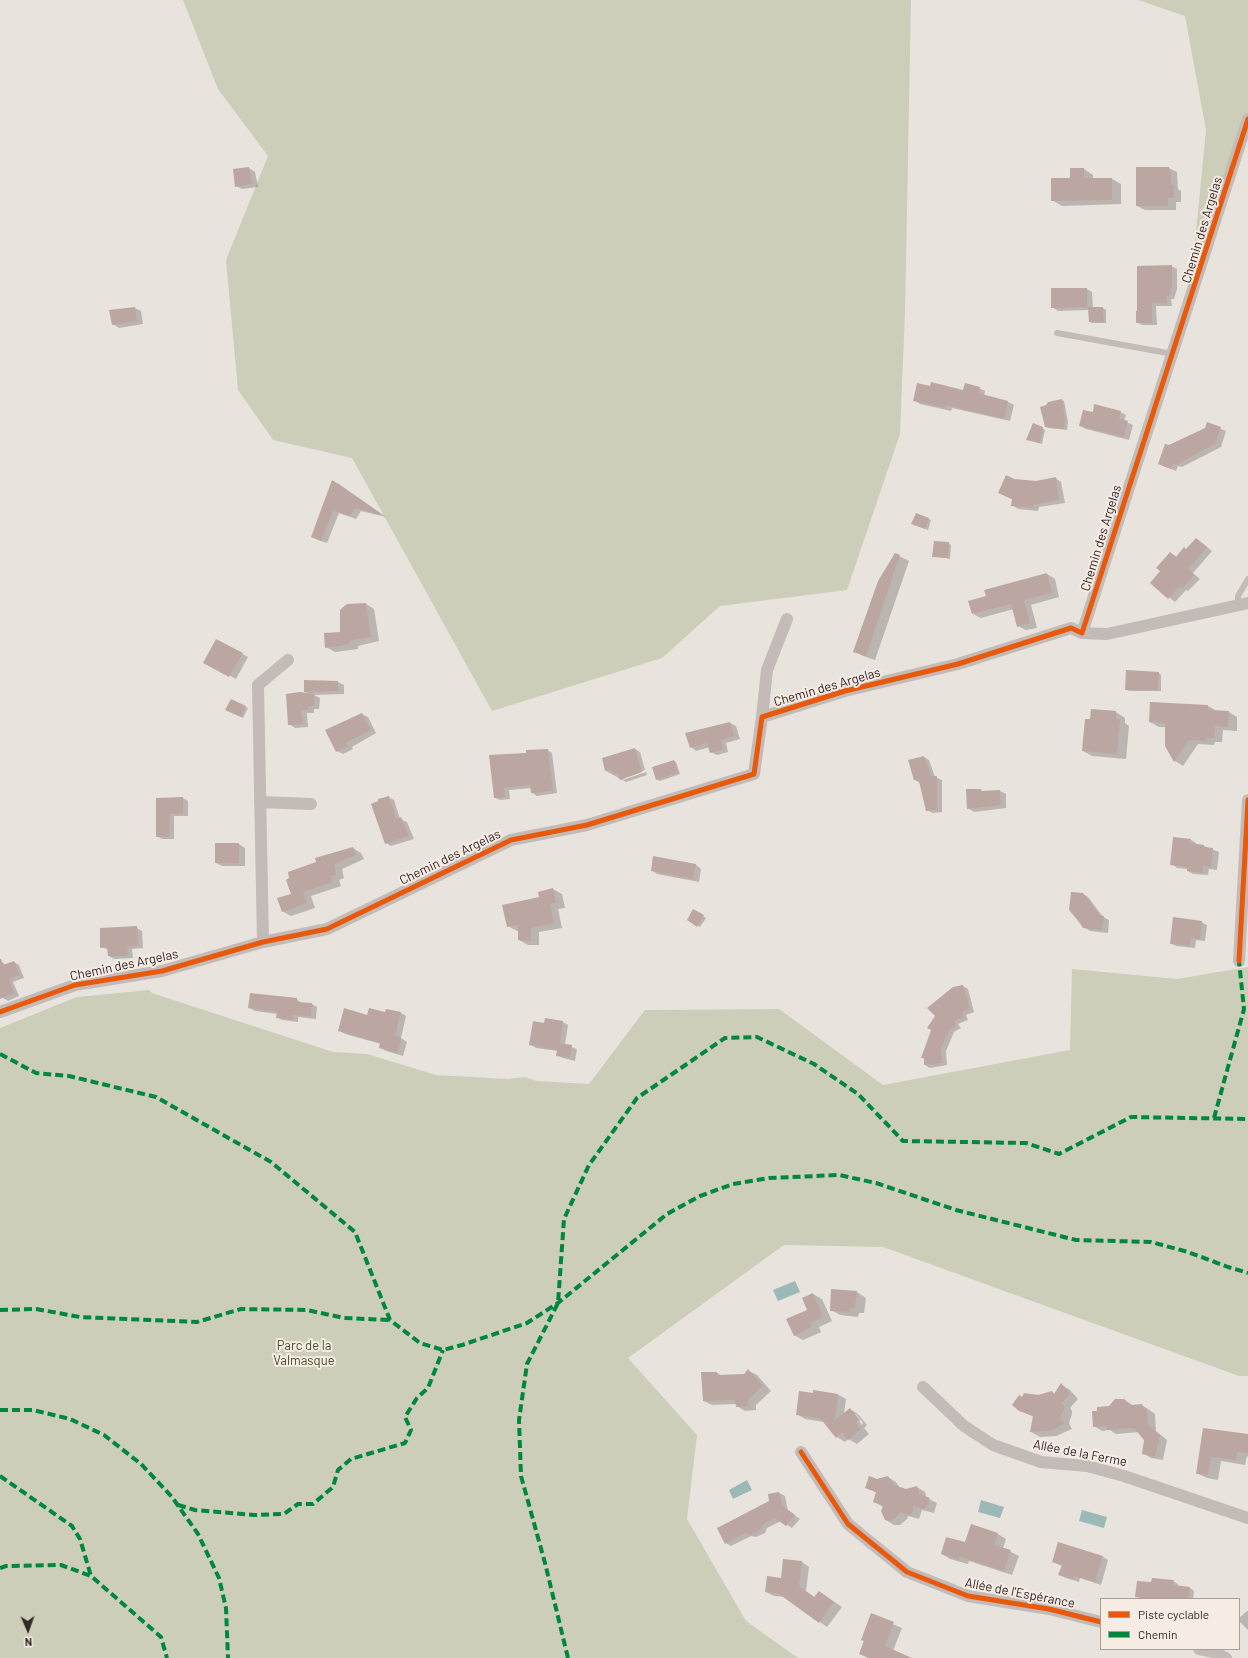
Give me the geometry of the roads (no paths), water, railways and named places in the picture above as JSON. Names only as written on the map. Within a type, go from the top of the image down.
[{"type":"street","name":"Chemin des Argelas","points":[[0,1012],[75,985],[162,971],[263,942],[327,929],[511,840],[587,825],[754,774],[762,717],[845,691],[958,664],[1071,628],[1082,633],[1248,119]]},
{"type":"street","points":[[1082,633],[1108,634],[1243,604]]},
{"type":"street","points":[[762,717],[767,670],[787,619]]},
{"type":"street","points":[[263,942],[258,685],[288,660]]},
{"type":"street","points":[[1242,958],[1248,800]]},
{"type":"street","points":[[260,802],[311,804]]},
{"type":"street","name":"Allée de la Ferme","points":[[923,1387],[964,1426],[993,1445],[1041,1462],[1087,1466],[1124,1476],[1248,1518]]},
{"type":"street","name":"Allée de l'Espérance","points":[[801,1452],[848,1524],[907,1572],[968,1596],[1049,1610],[1100,1622]]},
{"type":"street","points":[[1204,1650],[1214,1652],[1226,1658]]},
{"type":"lane","points":[[1057,333],[1173,354]]},
{"type":"lane","points":[[1243,604],[1238,596],[1248,579]]},
{"type":"water","points":[[795,1281],[800,1292],[778,1301],[773,1290]]},
{"type":"water","points":[[747,1480],[752,1490],[733,1499],[729,1490]]},
{"type":"water","points":[[981,1500],[1004,1507],[1000,1518],[978,1512]]},
{"type":"water","points":[[1082,1510],[1107,1517],[1104,1528],[1079,1521]]},
{"type":"park label","name":"Parc de la Valmasque","points":[[304,1354]]}]
